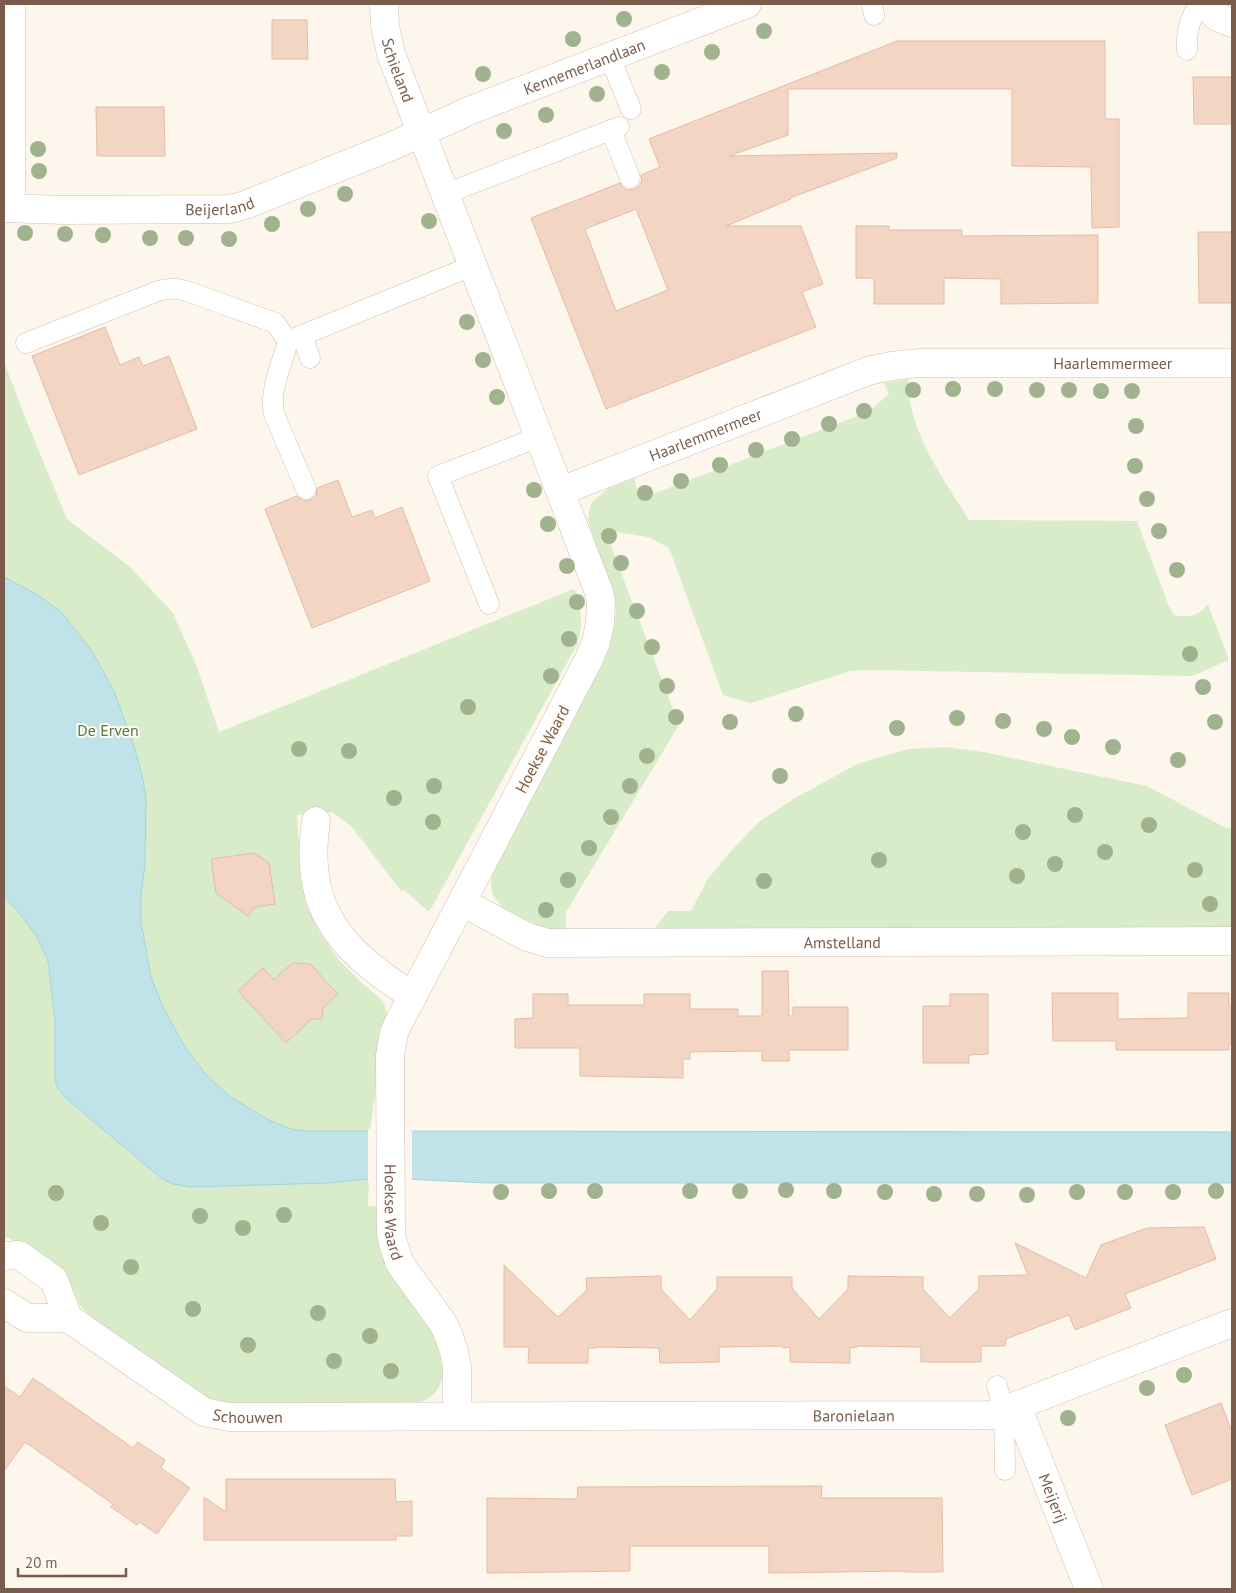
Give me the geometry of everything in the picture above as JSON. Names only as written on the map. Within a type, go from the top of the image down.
[{"type":"street","points":[[8,208],[11,4]]},
{"type":"street","name":"Schieland","points":[[384,4],[384,26],[388,45],[421,133]]},
{"type":"street","name":"Kennemerlandlaan","points":[[421,133],[471,110],[747,4]]},
{"type":"street","points":[[1204,4],[1217,16],[1232,23]]},
{"type":"street","points":[[421,133],[561,492]]},
{"type":"street","name":"Beijerland","points":[[8,208],[84,210],[230,209],[245,205],[421,133]]},
{"type":"street","name":"Haarlemmermeer","points":[[561,492],[882,367],[900,364],[1232,363]]},
{"type":"street","name":"Hoekse Waard","points":[[457,1416],[457,1368],[454,1351],[446,1329],[400,1264],[393,1243],[390,1206],[390,1056],[394,1033],[398,1024],[589,659],[596,642],[600,623],[601,602],[599,592],[561,492]]},
{"type":"street","points":[[316,821],[314,842],[315,880],[318,893],[328,916],[358,956],[378,973],[413,996]]},
{"type":"street","name":"Amstelland","points":[[462,902],[527,937],[541,942],[558,943],[1232,941]]},
{"type":"street","points":[[4,1256],[19,1255],[54,1280],[68,1318],[27,1318],[4,1303]]},
{"type":"street","name":"Schouwen","points":[[68,1318],[198,1408],[211,1414],[229,1416],[457,1416]]},
{"type":"street","name":"Baronielaan","points":[[457,1416],[992,1415],[1006,1401],[1232,1323]]},
{"type":"street","name":"Meijerij","points":[[1006,1401],[1031,1443],[1089,1589]]},
{"type":"lane","points":[[1187,50],[1191,19],[1200,4]]},
{"type":"lane","points":[[610,58],[631,110]]},
{"type":"lane","points":[[445,194],[615,129],[630,178]]},
{"type":"lane","points":[[306,489],[274,414],[272,399],[295,338],[472,266]]},
{"type":"lane","points":[[26,342],[158,291],[173,288],[188,290],[275,323],[295,338],[310,358]]},
{"type":"lane","points":[[489,604],[438,476],[539,437]]},
{"type":"lane","points":[[1006,1401],[1005,1461],[1031,1443]]},
{"type":"green space","name":"De Erven","points":[[4,361],[67,519],[130,567],[173,613],[197,667],[219,732],[574,589],[577,595],[581,624],[577,645],[429,912],[404,890],[401,891],[351,826],[332,812],[297,815],[300,861],[306,904],[320,933],[340,961],[383,1001],[387,1013],[370,1131],[306,1131],[291,1129],[269,1120],[232,1098],[207,1076],[185,1047],[164,1009],[151,977],[141,921],[146,827],[6,898],[36,935],[48,961],[55,1021],[55,1080],[58,1089],[68,1100],[161,1178],[329,1183],[369,1179],[368,1206],[377,1206],[377,1235],[382,1256],[430,1327],[441,1358],[443,1374],[441,1381],[433,1395],[423,1401],[414,1403],[224,1403],[212,1400],[95,1321],[80,1305],[67,1278],[9,1238],[4,1238]]},
{"type":"green space","points":[[908,379],[910,399],[920,436],[938,470],[969,520],[1137,521],[1168,604],[1174,615],[1197,614],[1208,604],[1229,660],[1192,676],[850,671],[751,703],[723,695],[669,548],[648,537],[605,530],[679,725],[566,912],[566,930],[547,929],[504,910],[493,895],[492,875],[606,651],[615,624],[616,608],[588,520],[592,502],[609,488],[635,478],[637,490],[645,497],[868,412],[889,394],[884,383]]},
{"type":"green space","points":[[946,747],[983,752],[1147,786],[1226,828],[1232,828],[1232,928],[654,929],[668,911],[691,911],[707,880],[731,851],[760,821],[795,798],[857,764],[908,749]]},
{"type":"water","points":[[4,577],[38,595],[62,613],[92,651],[114,691],[133,743],[146,797],[145,864],[141,896],[141,921],[151,977],[164,1009],[185,1047],[207,1076],[232,1098],[269,1120],[291,1129],[306,1131],[1232,1132],[1232,1183],[488,1183],[369,1179],[329,1183],[190,1187],[173,1184],[161,1178],[68,1100],[58,1089],[55,1080],[55,1021],[48,961],[36,935],[4,896]]},
{"type":"pier","points":[[368,1129],[412,1129],[412,1182],[368,1182]]},
{"type":"building","points":[[272,20],[307,20],[308,59],[272,59]]},
{"type":"building","points":[[897,41],[1105,41],[1105,119],[1119,119],[1119,227],[1092,228],[1091,167],[1012,166],[1012,89],[788,89],[788,135],[729,156],[897,153],[897,158],[790,198],[726,226],[801,226],[823,284],[802,292],[816,327],[606,409],[531,218],[620,183],[623,188],[628,190],[635,189],[640,185],[641,175],[660,167],[649,139]],"holes":[[[636,209],[668,290],[616,311],[585,229]]]},
{"type":"building","points":[[1193,77],[1232,77],[1232,124],[1194,124]]},
{"type":"building","points":[[96,107],[164,107],[165,156],[97,156]]},
{"type":"building","points":[[856,226],[889,226],[889,230],[962,230],[962,236],[1098,235],[1098,303],[1001,304],[1001,279],[944,278],[944,304],[874,304],[874,278],[856,278]]},
{"type":"building","points":[[1198,232],[1232,232],[1232,303],[1199,303]]},
{"type":"building","points":[[105,327],[120,365],[139,357],[143,366],[169,356],[197,429],[79,475],[32,356]]},
{"type":"building","points":[[338,480],[352,517],[372,510],[375,518],[402,507],[430,581],[312,628],[265,509],[297,496],[304,501],[310,500],[316,496],[317,488]]},
{"type":"building","points":[[255,853],[269,863],[275,904],[255,907],[248,916],[216,893],[211,859]]},
{"type":"building","points":[[292,963],[310,964],[338,994],[323,1008],[322,1019],[311,1019],[286,1043],[238,991],[263,968],[274,980]]},
{"type":"building","points":[[762,971],[788,971],[789,1016],[793,1016],[793,1007],[848,1007],[848,1050],[789,1050],[789,1061],[762,1061],[762,1051],[690,1052],[690,1059],[683,1059],[683,1078],[580,1076],[580,1048],[515,1048],[515,1019],[533,1018],[533,994],[568,994],[568,1005],[644,1005],[644,994],[690,994],[690,1009],[738,1009],[738,1016],[762,1016]]},
{"type":"building","points":[[1052,993],[1118,993],[1118,1019],[1188,1018],[1188,993],[1229,993],[1229,1006],[1232,1006],[1232,1044],[1229,1044],[1229,1050],[1116,1050],[1116,1041],[1053,1041]]},
{"type":"building","points":[[950,994],[988,994],[988,1054],[969,1055],[969,1063],[923,1063],[923,1006],[950,1006]]},
{"type":"building","points":[[1204,1227],[1216,1259],[1125,1294],[1131,1308],[1075,1330],[1069,1315],[1006,1339],[1005,1346],[981,1346],[981,1362],[921,1362],[921,1347],[857,1346],[850,1348],[850,1363],[790,1362],[790,1347],[783,1348],[783,1346],[719,1347],[719,1362],[660,1363],[659,1348],[596,1347],[588,1348],[588,1363],[528,1363],[529,1347],[504,1347],[504,1265],[558,1317],[587,1290],[586,1278],[661,1276],[661,1289],[690,1320],[717,1289],[717,1277],[792,1277],[792,1288],[819,1319],[848,1289],[848,1276],[923,1277],[923,1289],[950,1318],[979,1289],[979,1276],[1028,1275],[1015,1243],[1086,1278],[1101,1245],[1147,1228]]},
{"type":"building","points":[[33,1378],[133,1448],[138,1442],[165,1460],[161,1468],[190,1488],[157,1534],[139,1522],[137,1525],[111,1507],[113,1504],[25,1442],[4,1471],[4,1386],[20,1397]]},
{"type":"building","points":[[1221,1403],[1232,1432],[1232,1479],[1192,1495],[1165,1425]]},
{"type":"building","points":[[226,1479],[395,1479],[396,1502],[412,1501],[412,1536],[396,1536],[396,1540],[204,1540],[204,1497],[226,1512]]},
{"type":"building","points":[[822,1486],[821,1498],[942,1498],[943,1572],[769,1573],[769,1546],[630,1546],[630,1571],[487,1573],[487,1498],[577,1499],[578,1487]]}]
